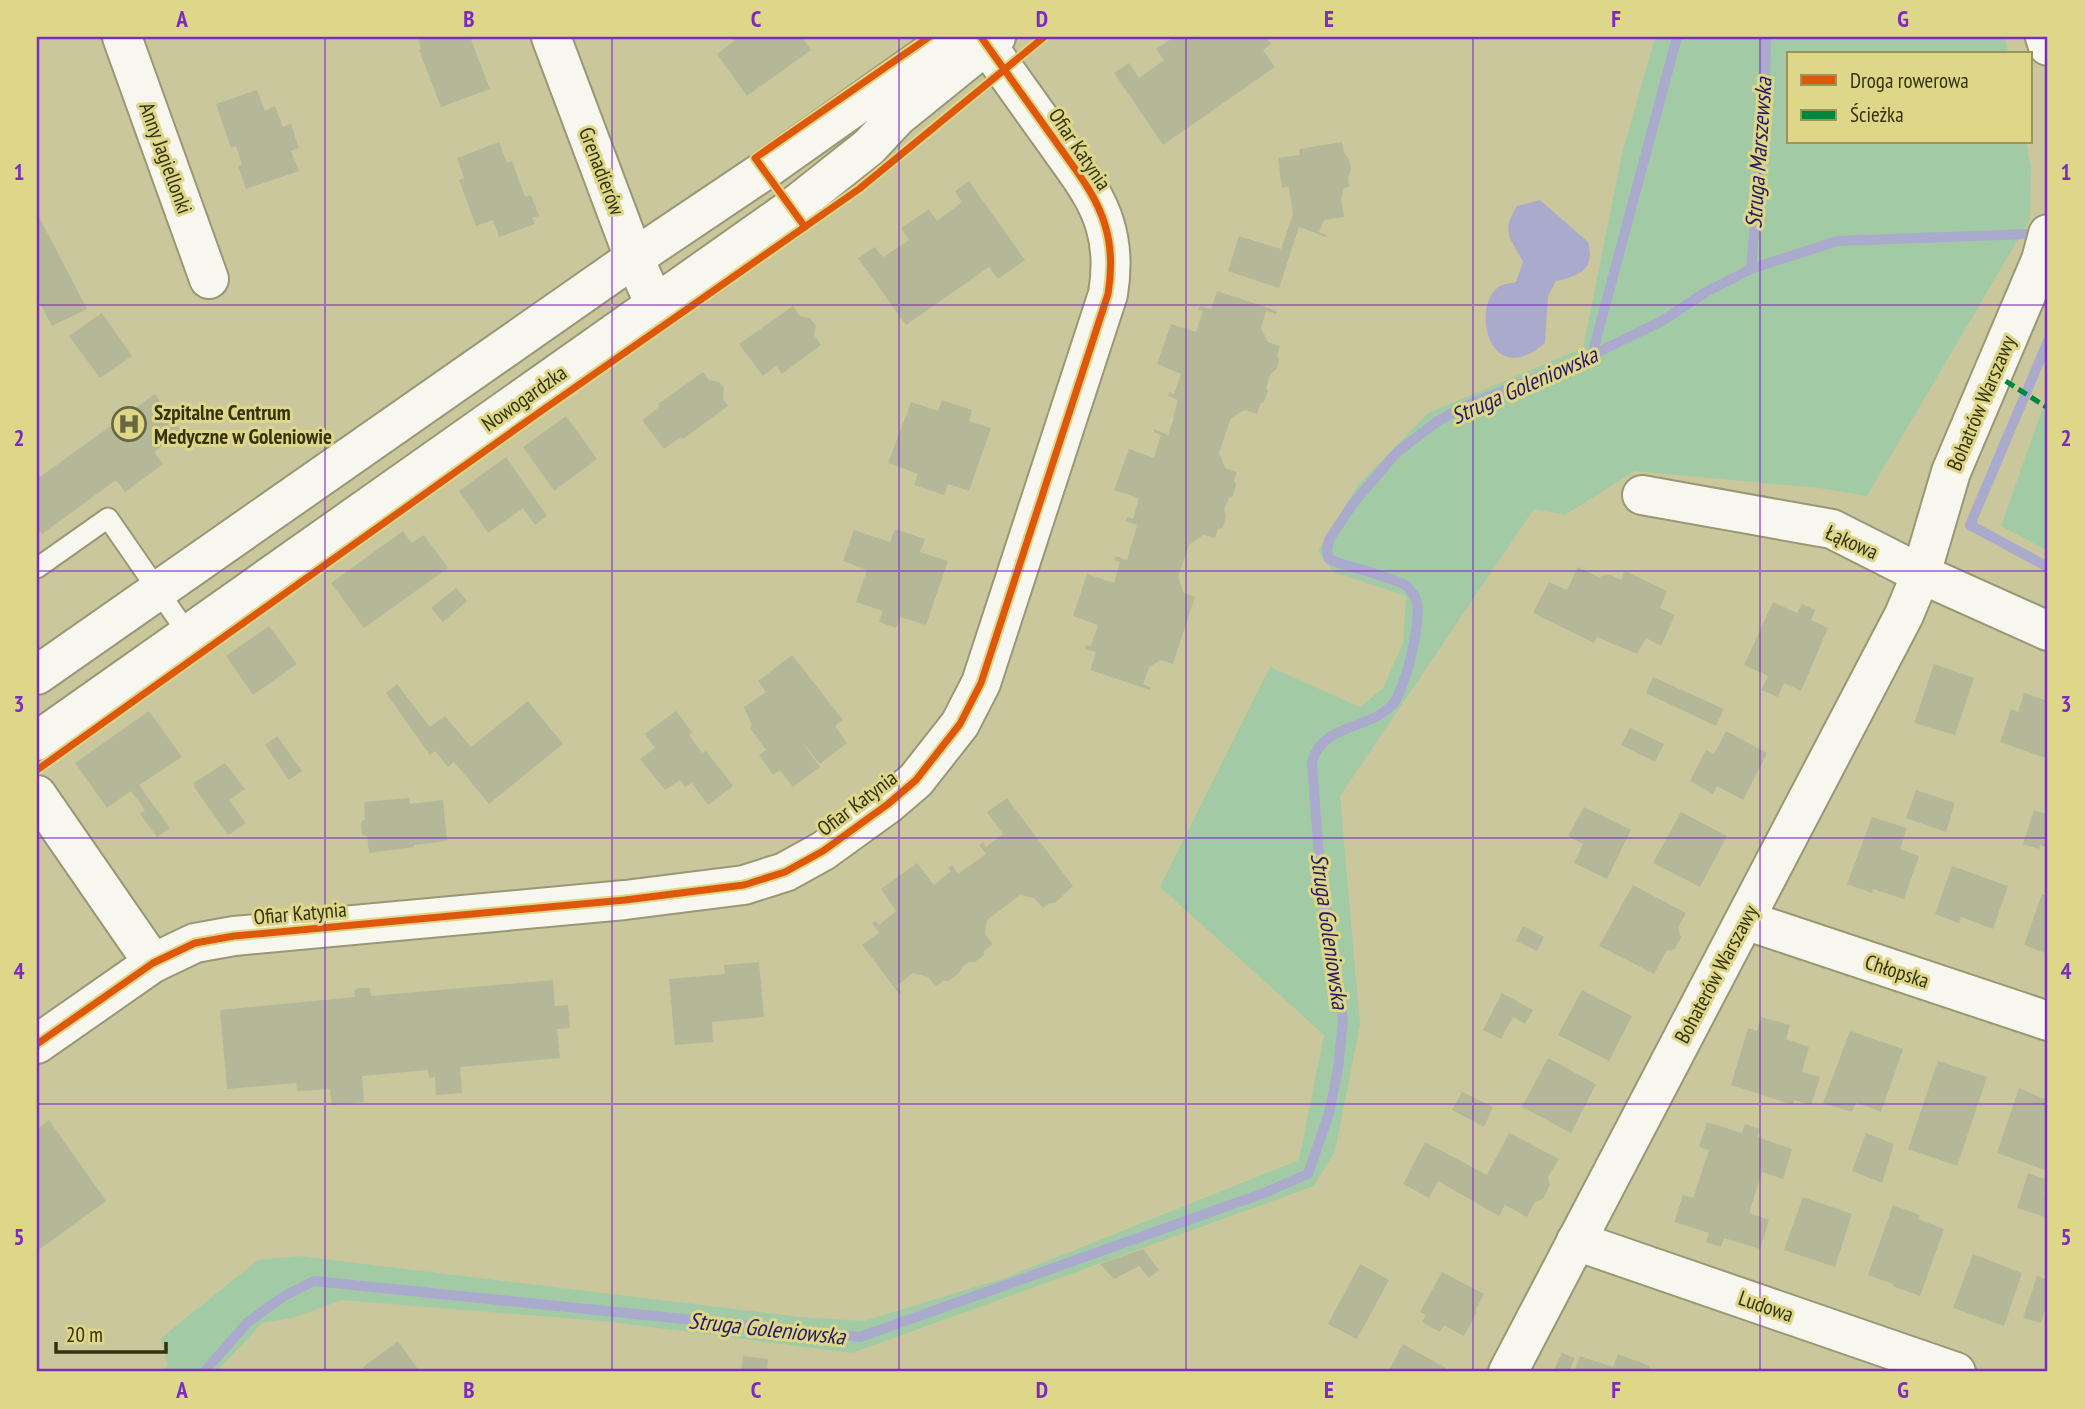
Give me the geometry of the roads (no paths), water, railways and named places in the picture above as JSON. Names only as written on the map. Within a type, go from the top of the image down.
[{"type":"street","name":"Anny Jagiellonki","points":[[122,37],[209,279]]},
{"type":"street","name":"Grenadierów","points":[[551,37],[634,258],[655,305]]},
{"type":"street","points":[[2045,37],[2048,46]]},
{"type":"street","points":[[37,675],[634,258],[765,170],[979,39]]},
{"type":"street","name":"Nowogardzka","points":[[37,741],[811,193],[869,147],[979,39]]},
{"type":"street","name":"Ofiar Katynia","points":[[37,1044],[153,963],[195,943],[234,936],[625,901],[744,885],[785,872],[823,851],[916,780],[960,724],[981,683],[1108,294],[1112,269],[1105,223],[1097,204],[1079,175],[979,39]]},
{"type":"street","name":"Bohatrów Warszawy","points":[[1920,574],[1951,472],[2041,260],[2048,234]]},
{"type":"street","name":"Łąkowa","points":[[1642,495],[1832,529],[1920,574],[2048,631]]},
{"type":"street","name":"Bohaterów Warszawy","points":[[1507,1372],[1904,615],[1920,574]]},
{"type":"street","points":[[37,795],[153,963]]},
{"type":"street","name":"Chłopska","points":[[1745,920],[2048,1021]]},
{"type":"street","name":"Ludowa","points":[[1576,1241],[1956,1372]]},
{"type":"lane","points":[[37,568],[108,518],[188,634]]},
{"type":"water","points":[[1540,200],[1588,242],[1589,259],[1578,274],[1556,281],[1548,296],[1545,343],[1525,355],[1510,357],[1498,351],[1490,340],[1486,309],[1491,296],[1500,286],[1516,282],[1523,262],[1509,235],[1512,215],[1517,206]]},
{"type":"waterway","points":[[1592,355],[1677,37]]},
{"type":"waterway","name":"Struga Marszewska","points":[[1751,269],[1764,114],[1766,37]]},
{"type":"waterway","name":"Struga Goleniowska","points":[[204,1372],[248,1322],[284,1296],[314,1281],[860,1337],[1264,1193],[1308,1174],[1329,1113],[1338,1069],[1343,1020],[1319,857],[1312,762],[1325,741],[1335,734],[1370,720],[1391,706],[1407,671],[1418,608],[1416,599],[1407,586],[1328,558],[1329,540],[1352,505],[1397,452],[1438,421],[1461,408],[1592,355],[1662,321],[1706,292],[1751,269],[1837,241],[2028,234]]},
{"type":"waterway","points":[[2048,341],[1970,525],[2048,567]]},
{"type":"place","name":"Szpitalne Centrum Medyczne w Goleniowie","points":[[129,424]]}]
